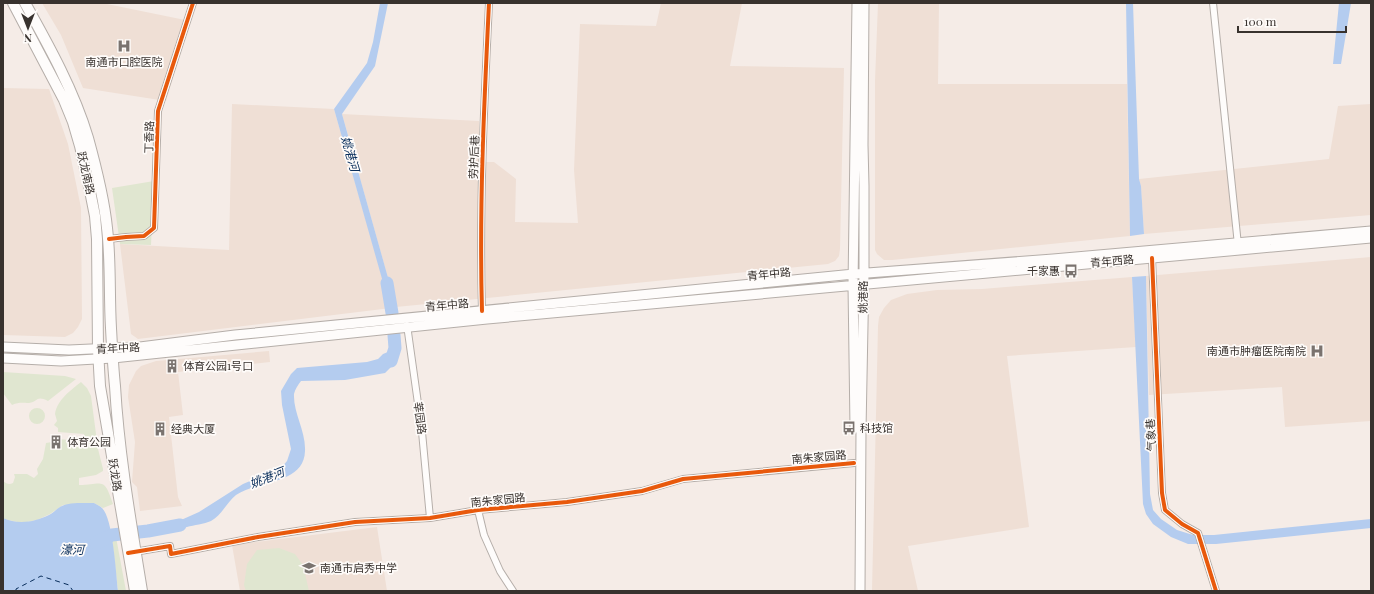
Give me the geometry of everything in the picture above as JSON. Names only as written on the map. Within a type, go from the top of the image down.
[{"type":"main road","name":"跃龙南路","points":[[13,3],[64,100],[73,122],[80,146],[94,210],[97,239],[98,354]]},
{"type":"main road","name":"跃龙南路","points":[[25,3],[43,34],[67,84],[88,138],[101,191],[109,239],[113,353]]},
{"type":"main road","name":"姚港路","points":[[854,591],[854,274],[857,3]]},
{"type":"main road","name":"姚港路","points":[[860,591],[864,273],[864,3]]},
{"type":"main road","name":"青年西路","points":[[854,285],[1152,258],[1239,246],[1371,231]]},
{"type":"main road","name":"青年西路","points":[[854,274],[1371,238]]},
{"type":"main road","name":"青年中路","points":[[407,322],[482,311],[854,274]]},
{"type":"main road","name":"青年中路","points":[[3,358],[61,361],[98,354],[407,322],[854,285]]},
{"type":"main road","name":"青年中路","points":[[3,347],[69,350],[98,354]]},
{"type":"main road","name":"跃龙路","points":[[113,353],[126,518]]},
{"type":"main road","name":"跃龙路","points":[[98,354],[100,386],[126,518],[131,548],[135,591]]},
{"type":"main road","name":"跃龙路","points":[[131,548],[142,591]]},
{"type":"street","name":"丁香路","points":[[109,239],[144,236],[154,228],[158,111],[193,3]]},
{"type":"street","name":"劳护后巷","points":[[482,311],[480,267],[489,3]]},
{"type":"street","points":[[1213,3],[1239,246]]},
{"type":"street","name":"气象巷","points":[[1152,258],[1162,493],[1165,510],[1182,524],[1198,533],[1216,591]]},
{"type":"street","name":"莘园路","points":[[407,322],[422,432],[430,518]]},
{"type":"street","name":"南朱家园路","points":[[131,548],[170,546],[171,554],[258,537],[355,522],[430,518],[478,510],[567,502],[642,491],[683,479],[854,464]]},
{"type":"street","points":[[478,510],[484,535],[500,571],[513,591]]},
{"type":"shaded area","name":"南通市口腔医院","points":[[42,3],[102,3],[190,21],[166,101],[83,88],[61,35]]},
{"type":"shaded area","points":[[661,3],[742,3],[730,66],[844,68],[840,249],[839,256],[835,261],[828,264],[396,307],[342,114],[479,121],[479,162],[494,162],[516,179],[515,222],[578,223],[574,170],[580,24],[656,26]]},
{"type":"shaded area","points":[[878,3],[939,3],[938,84],[1127,84],[1130,236],[892,260],[884,260],[877,254],[875,250],[875,81]]},
{"type":"shaded area","points":[[3,88],[49,89],[68,144],[81,208],[82,319],[73,333],[65,337],[3,335]]},
{"type":"shaded area","points":[[232,104],[334,109],[391,308],[138,339],[131,334],[120,244],[229,250]]},
{"type":"shaded area","points":[[1371,104],[1371,215],[1144,234],[1141,187],[1139,179],[1329,159],[1338,106]]},
{"type":"shaded area","points":[[1371,257],[1371,421],[1285,427],[1282,387],[1149,395],[1146,276]]},
{"type":"shaded area","points":[[1132,277],[1136,347],[1007,356],[1029,527],[908,546],[918,591],[872,591],[878,326],[879,317],[884,308],[891,300],[907,294],[937,290],[982,289]]},
{"type":"shaded area","points":[[269,351],[270,362],[178,372],[183,415],[169,417],[178,497],[182,506],[140,511],[137,487],[132,482],[135,442],[128,397],[129,385],[136,371],[141,366],[156,361]]},
{"type":"shaded area","name":"南通市启秀中学","points":[[377,527],[387,591],[240,591],[232,545]]},
{"type":"green space","points":[[154,181],[151,245],[120,244],[112,188]]},
{"type":"green space","points":[[3,372],[65,376],[76,379],[48,401],[39,399],[29,403],[12,405],[3,393]]},
{"type":"green space","name":"体育公园","points":[[81,382],[87,388],[91,396],[98,449],[103,471],[96,475],[79,478],[79,485],[102,484],[105,486],[113,504],[103,508],[94,503],[63,505],[50,514],[37,520],[22,523],[3,518],[3,481],[8,484],[13,483],[15,477],[14,474],[27,474],[34,478],[38,474],[37,469],[43,459],[46,443],[57,439],[84,441],[84,434],[58,432],[58,428],[54,425],[57,421],[55,414],[58,404]]},
{"type":"green space","points":[[34,408],[40,408],[45,413],[43,422],[40,424],[34,424],[29,419],[29,413]]},
{"type":"green space","points":[[116,537],[126,591],[118,591],[112,539]]},
{"type":"green space","points":[[279,548],[295,554],[303,565],[309,591],[246,591],[244,585],[247,564],[257,550]]},
{"type":"water","points":[[380,3],[388,3],[375,66],[342,114],[394,299],[388,300],[334,109],[367,63],[373,42]]},
{"type":"water","points":[[1126,3],[1133,3],[1139,179],[1141,186],[1144,234],[1130,236]]},
{"type":"water","points":[[1339,3],[1351,3],[1341,64],[1333,64]]},
{"type":"water","points":[[1146,276],[1150,494],[1153,510],[1161,519],[1177,530],[1193,535],[1214,535],[1371,519],[1371,528],[1216,544],[1188,544],[1171,537],[1153,524],[1146,514],[1143,504],[1132,277]]},
{"type":"water","points":[[399,343],[396,362],[385,373],[345,380],[301,381],[294,392],[294,401],[304,436],[305,451],[303,462],[297,470],[288,476],[245,490],[236,495],[218,516],[211,521],[143,537],[199,512],[243,484],[281,468],[287,461],[291,449],[282,405],[281,391],[291,374],[297,368],[367,362],[378,359],[383,354],[388,352],[392,345]]},
{"type":"water","name":"濠河","points":[[94,503],[102,508],[109,523],[118,591],[3,591],[3,518],[26,522],[51,514],[68,504]]},
{"type":"waterway","name":"姚港河","points":[[387,283],[392,313]]},
{"type":"waterway","name":"姚港河","points":[[391,361],[395,348],[394,335]]},
{"type":"waterway","name":"姚港河","points":[[96,543],[112,535],[148,531],[180,525]]},
{"type":"ferry route","points":[[16,591],[16,589],[41,576],[69,585],[73,591]]},
{"type":"cycle path","points":[[109,239],[144,236],[154,228],[158,111],[193,3]]},
{"type":"cycle path","points":[[482,311],[482,196],[489,3]]},
{"type":"cycle path","points":[[1152,258],[1162,493],[1165,510],[1182,524],[1198,533],[1216,591]]},
{"type":"cycle path","points":[[128,553],[170,546],[171,554],[258,537],[355,522],[430,518],[478,510],[567,502],[642,491],[683,479],[854,463]]},
{"type":"place","name":"南通市口腔医院","points":[[124,46]]},
{"type":"place","name":"千家惠","points":[[1071,271]]},
{"type":"place","name":"南通市肿瘤医院南院","points":[[1317,351]]},
{"type":"place","name":"体育公园1号口","points":[[172,366]]},
{"type":"place","name":"科技馆","points":[[849,428]]},
{"type":"place","name":"经典大厦","points":[[160,429]]},
{"type":"place","name":"体育公园","points":[[56,442]]},
{"type":"place","name":"南通市启秀中学","points":[[309,568]]}]
